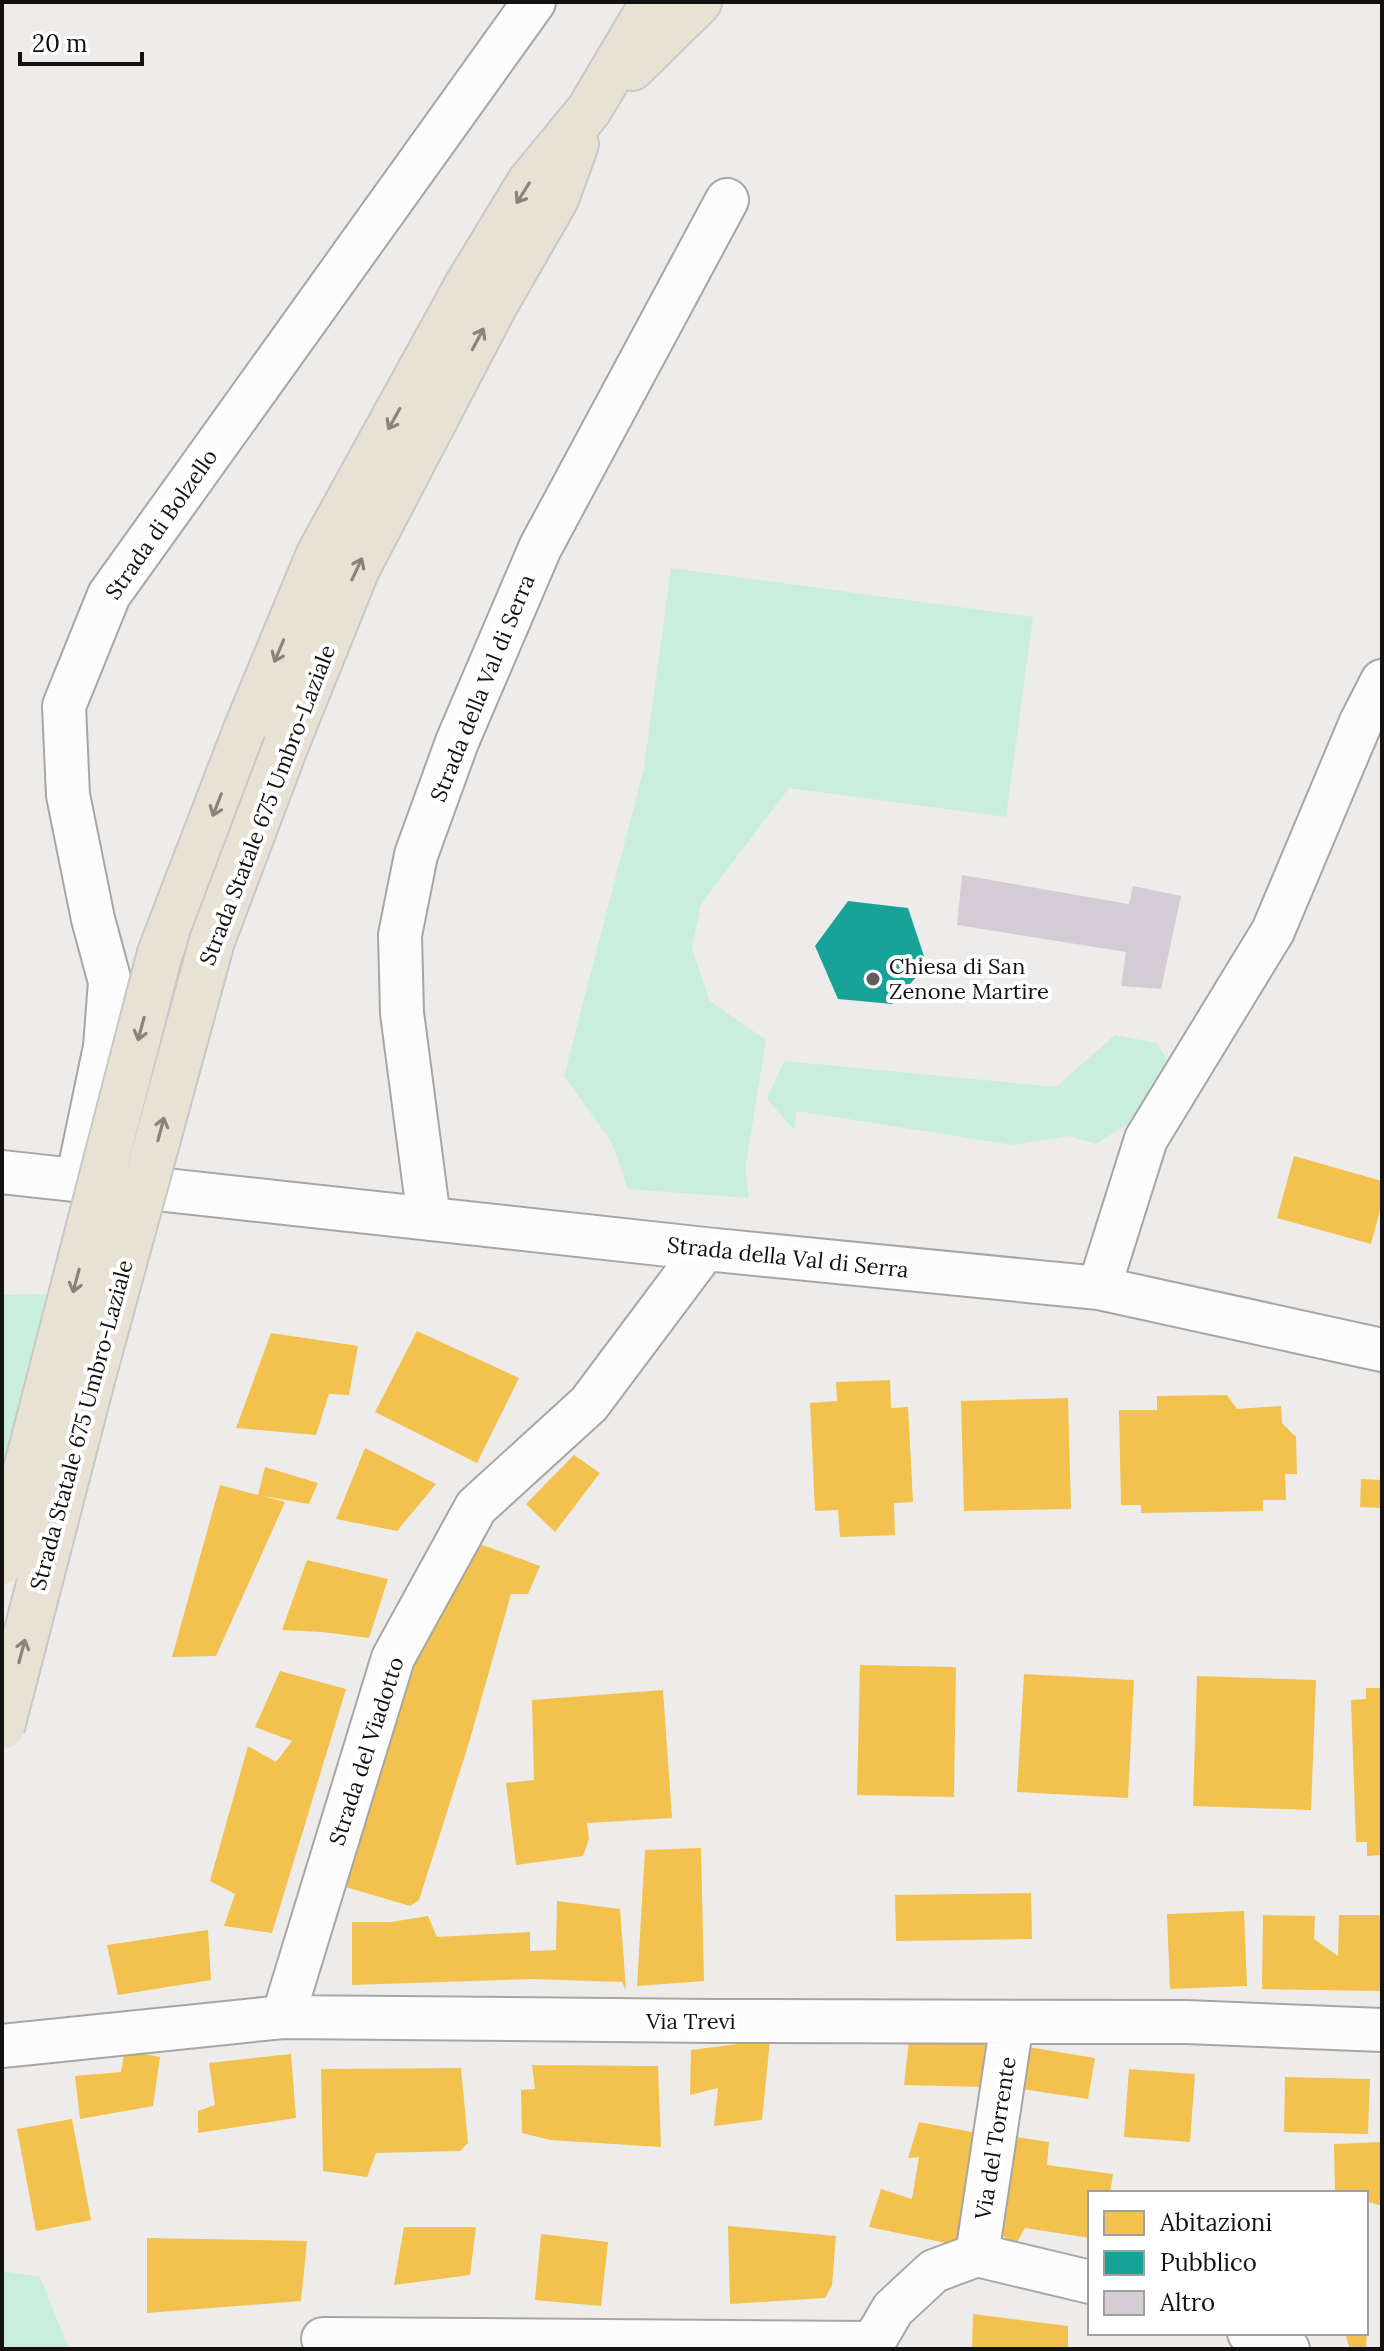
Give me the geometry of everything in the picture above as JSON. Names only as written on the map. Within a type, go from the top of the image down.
[{"type":"highway","name":"Strada Statale 675 Umbro-Laziale","points":[[2,1562],[160,953],[245,732],[319,554],[459,300],[529,183],[589,110],[653,2]]},
{"type":"highway","points":[[589,110],[699,2]]},
{"type":"highway","name":"Strada Statale 675 Umbro-Laziale","points":[[2,1727],[96,1365],[212,941],[357,569],[496,303],[556,199],[589,110]]},
{"type":"street","name":"Strada di Bolzello","points":[[77,1181],[105,1047],[110,982],[93,919],[68,795],[64,706],[109,595],[534,2]]},
{"type":"street","name":"Strada della Val di Serra","points":[[429,1219],[402,1013],[400,935],[416,855],[457,742],[540,548],[727,200]]},
{"type":"street","points":[[1099,1288],[1146,1139],[1273,931],[1361,722],[1382,681]]},
{"type":"street","name":"Strada della Val di Serra","points":[[2,1172],[705,1249],[1099,1288],[1382,1350]]},
{"type":"street","name":"Strada del Viadotto","points":[[283,2017],[393,1658],[468,1521],[476,1507],[589,1404],[705,1249]]},
{"type":"street","name":"Via Trevi","points":[[2,2046],[283,2017],[1186,2022],[1382,2030]]},
{"type":"street","name":"Via del Torrente","points":[[977,2255],[1012,2022]]},
{"type":"street","points":[[323,2339],[873,2346],[893,2309],[934,2271],[977,2255],[1088,2282]]},
{"type":"street","points":[[1254,2335],[1288,2349]]},
{"type":"green space","points":[[671,568],[1033,617],[1006,817],[789,788],[701,904],[692,949],[710,1001],[766,1040],[745,1170],[749,1198],[628,1189],[611,1141],[564,1076],[644,768]]},
{"type":"green space","points":[[1115,1035],[1157,1043],[1174,1071],[1140,1116],[1096,1144],[1068,1136],[1013,1145],[797,1111],[794,1130],[767,1099],[784,1061],[1056,1087]]},
{"type":"green space","points":[[53,1294],[2,1469],[2,1295]]},
{"type":"green space","points":[[2,2271],[40,2277],[69,2349],[2,2349]]},
{"type":"building: Abitazioni","points":[[1294,1156],[1382,1181],[1382,1203],[1371,1244],[1277,1218]]},
{"type":"building: Abitazioni","points":[[417,1331],[519,1378],[477,1463],[375,1412]]},
{"type":"building: Abitazioni","points":[[271,1333],[358,1346],[349,1395],[329,1394],[316,1435],[236,1428]]},
{"type":"building: Abitazioni","points":[[890,1380],[891,1408],[908,1407],[913,1502],[894,1503],[895,1535],[840,1537],[838,1510],[815,1511],[810,1403],[837,1401],[836,1382]]},
{"type":"building: Abitazioni","points":[[1227,1395],[1237,1409],[1281,1406],[1282,1423],[1296,1437],[1297,1474],[1285,1474],[1286,1500],[1263,1500],[1263,1511],[1141,1513],[1141,1505],[1121,1505],[1119,1410],[1157,1410],[1157,1396]]},
{"type":"building: Abitazioni","points":[[1068,1398],[1071,1509],[964,1511],[961,1401]]},
{"type":"building: Abitazioni","points":[[365,1448],[436,1484],[397,1531],[336,1519]]},
{"type":"building: Abitazioni","points":[[574,1455],[600,1473],[555,1532],[526,1504]]},
{"type":"building: Abitazioni","points":[[265,1467],[318,1483],[309,1504],[263,1496],[285,1502],[216,1656],[172,1657],[220,1485],[258,1495]]},
{"type":"building: Abitazioni","points":[[1361,1479],[1382,1480],[1382,1508],[1360,1507]]},
{"type":"building: Abitazioni","points":[[480,1544],[540,1566],[528,1594],[511,1594],[468,1746],[419,1900],[410,1906],[339,1885],[442,1589]]},
{"type":"building: Abitazioni","points":[[307,1560],[388,1579],[369,1638],[282,1630]]},
{"type":"building: Abitazioni","points":[[860,1665],[956,1667],[954,1797],[857,1795]]},
{"type":"building: Abitazioni","points":[[280,1671],[346,1689],[272,1933],[224,1926],[235,1894],[210,1881],[248,1746],[276,1762],[292,1741],[255,1727]]},
{"type":"building: Abitazioni","points":[[1024,1674],[1134,1680],[1128,1798],[1017,1792]]},
{"type":"building: Abitazioni","points":[[1197,1676],[1316,1680],[1311,1810],[1193,1806]]},
{"type":"building: Abitazioni","points":[[1366,1688],[1382,1688],[1382,1855],[1367,1856],[1367,1842],[1356,1842],[1351,1700],[1366,1699]]},
{"type":"building: Abitazioni","points":[[663,1690],[672,1818],[587,1823],[589,1839],[583,1856],[516,1865],[506,1783],[534,1780],[532,1700]]},
{"type":"building: Abitazioni","points":[[701,1848],[704,1981],[637,1986],[645,1850]]},
{"type":"building: Abitazioni","points":[[1031,1893],[1032,1939],[896,1941],[895,1895]]},
{"type":"building: Abitazioni","points":[[557,1901],[620,1909],[626,1990],[622,1982],[532,1979],[352,1985],[352,1922],[391,1922],[428,1916],[437,1937],[530,1932],[530,1951],[556,1950]]},
{"type":"building: Abitazioni","points":[[1244,1911],[1247,1986],[1170,1989],[1167,1914]]},
{"type":"building: Abitazioni","points":[[1263,1915],[1315,1916],[1314,1939],[1338,1956],[1339,1915],[1382,1915],[1382,1991],[1262,1989]]},
{"type":"building: Abitazioni","points":[[208,1930],[211,1980],[118,1995],[107,1945]]},
{"type":"building: Abitazioni","points":[[770,2040],[762,2120],[714,2126],[718,2088],[690,2095],[691,2050]]},
{"type":"building: Abitazioni","points":[[909,2040],[998,2040],[988,2087],[904,2085]]},
{"type":"building: Abitazioni","points":[[1028,2047],[1095,2058],[1088,2099],[1022,2089]]},
{"type":"building: Abitazioni","points":[[125,2050],[160,2057],[153,2106],[80,2119],[75,2076],[121,2072]]},
{"type":"building: Abitazioni","points":[[291,2054],[296,2118],[198,2133],[198,2111],[215,2105],[209,2063]]},
{"type":"building: Abitazioni","points":[[532,2065],[658,2066],[661,2147],[550,2140],[522,2133],[521,2090],[535,2089]]},
{"type":"building: Abitazioni","points":[[461,2068],[468,2143],[460,2151],[376,2153],[367,2177],[323,2171],[321,2069]]},
{"type":"building: Abitazioni","points":[[1129,2069],[1195,2074],[1190,2142],[1124,2137]]},
{"type":"building: Abitazioni","points":[[1285,2077],[1370,2079],[1368,2134],[1284,2132]]},
{"type":"building: Abitazioni","points":[[72,2119],[91,2220],[36,2231],[17,2129]]},
{"type":"building: Abitazioni","points":[[919,2122],[982,2134],[965,2247],[869,2227],[881,2189],[912,2199],[919,2157],[908,2158]]},
{"type":"building: Abitazioni","points":[[1010,2136],[1049,2142],[1047,2165],[1113,2174],[1110,2191],[1088,2191],[1088,2238],[1025,2228],[1016,2244],[996,2232]]},
{"type":"building: Abitazioni","points":[[1382,2142],[1382,2206],[1368,2202],[1368,2191],[1335,2191],[1334,2144]]},
{"type":"building: Abitazioni","points":[[728,2226],[836,2236],[832,2285],[825,2298],[730,2304]]},
{"type":"building: Abitazioni","points":[[404,2227],[476,2227],[470,2275],[394,2285]]},
{"type":"building: Abitazioni","points":[[541,2234],[608,2242],[601,2306],[535,2300]]},
{"type":"building: Abitazioni","points":[[147,2238],[307,2241],[301,2301],[147,2313]]},
{"type":"building: Abitazioni","points":[[973,2314],[1068,2326],[1068,2349],[972,2349]]},
{"type":"building: Abitazioni","points":[[1346,2335],[1367,2335],[1366,2349],[1350,2349]]},
{"type":"building: Pubblico","points":[[848,901],[908,908],[927,965],[892,1004],[838,999],[815,946]]},
{"type":"building: Altro","points":[[962,875],[1129,904],[1133,886],[1181,896],[1161,989],[1121,986],[1126,952],[957,925]]},
{"type":"place","name":"Chiesa di San Zenone Martire","points":[[873,979]]}]
